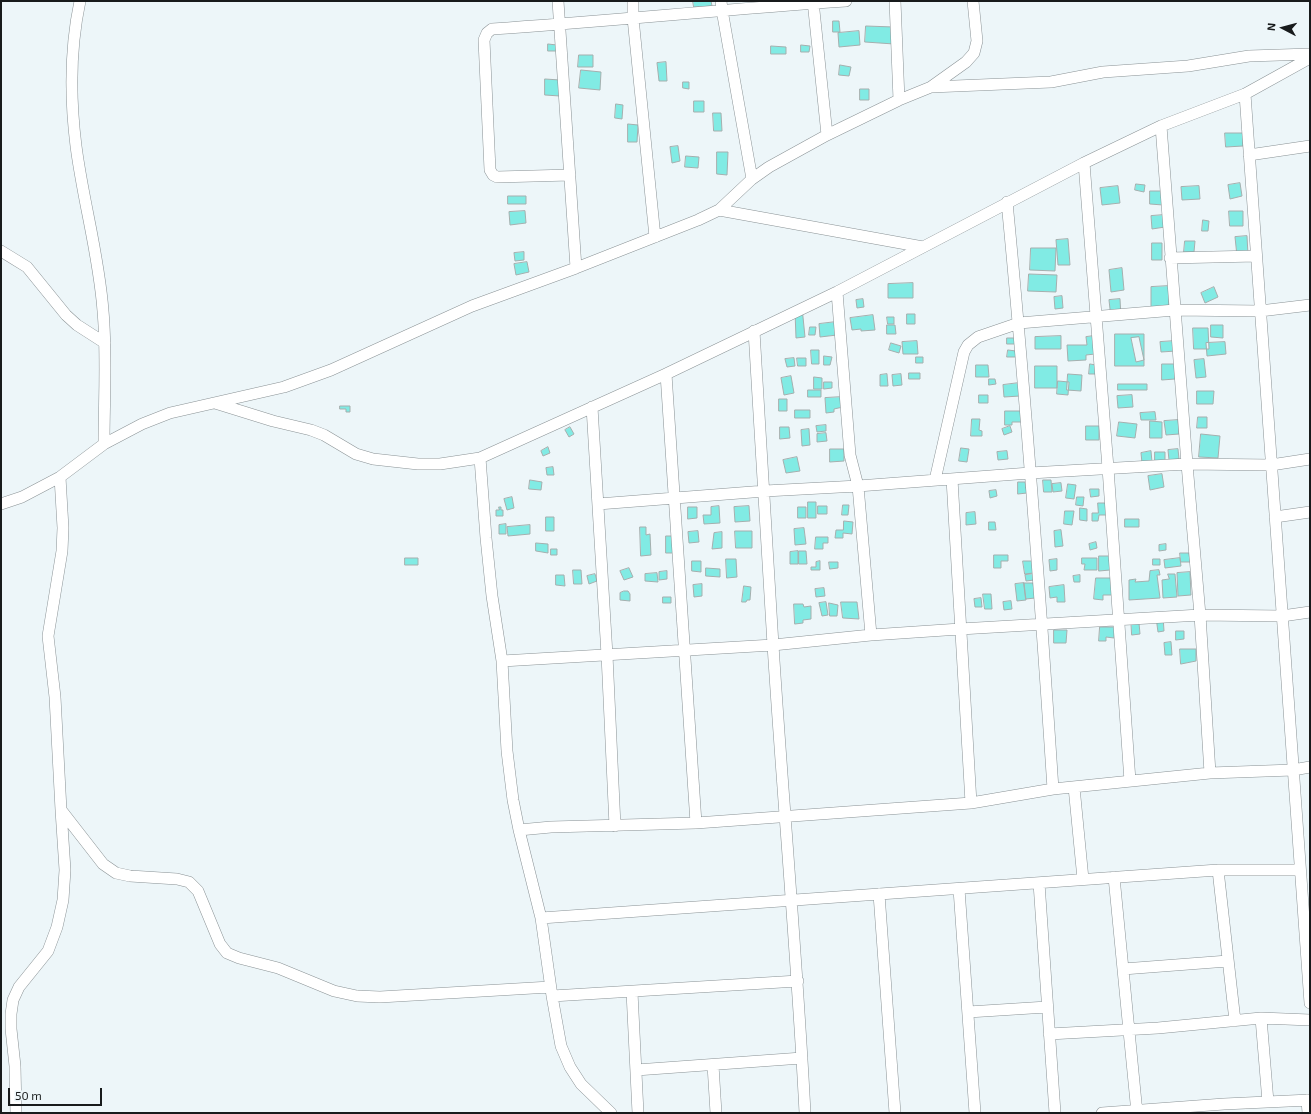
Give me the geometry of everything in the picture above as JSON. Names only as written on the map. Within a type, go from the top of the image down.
[{"type":"street","points":[[80,1],[72,62],[72,107],[76,147],[103,310],[105,343],[104,444]]},
{"type":"street","points":[[558,1],[576,268]]},
{"type":"street","points":[[633,1],[633,18],[655,237]]},
{"type":"street","points":[[570,175],[498,177],[493,175],[490,170],[484,40],[487,33],[492,29],[560,25],[633,18],[721,6],[846,1]]},
{"type":"street","points":[[895,1],[899,100]]},
{"type":"street","points":[[1,504],[22,497],[60,477],[104,444],[142,424],[170,413],[284,387],[332,370],[472,306],[576,268],[698,220],[719,210],[752,179],[769,167],[827,135],[899,100],[931,87],[966,62],[974,53],[976,41],[973,1]]},
{"type":"street","points":[[813,2],[827,135]]},
{"type":"street","points":[[721,6],[752,179]]},
{"type":"street","points":[[931,87],[1051,82],[1103,72],[1188,66],[1249,56],[1310,54]]},
{"type":"street","points":[[215,403],[272,421],[311,430],[324,435],[356,454],[373,459],[418,464],[440,464],[480,458],[666,374],[837,292],[1084,163],[1160,126],[1245,94],[1310,58]]},
{"type":"street","points":[[1245,94],[1310,1003]]},
{"type":"street","points":[[1160,126],[1200,615],[1210,773]]},
{"type":"street","points":[[1249,155],[1310,146]]},
{"type":"street","points":[[1084,163],[1097,317],[1130,781]]},
{"type":"street","points":[[1007,202],[1019,323],[1053,789]]},
{"type":"street","points":[[719,210],[923,247]]},
{"type":"street","points":[[1,251],[27,267],[66,315],[77,325],[105,343]]},
{"type":"street","points":[[1170,258],[1256,256]]},
{"type":"street","points":[[837,292],[850,455],[858,486],[871,635]]},
{"type":"street","points":[[935,480],[964,352],[968,345],[978,336],[1019,323],[1175,310],[1260,311],[1310,305]]},
{"type":"street","points":[[754,331],[765,491],[773,645],[798,981],[805,1113]]},
{"type":"street","points":[[666,374],[696,823]]},
{"type":"street","points":[[592,407],[607,655],[615,826]]},
{"type":"street","points":[[480,458],[492,596],[502,661],[507,751],[519,830],[541,918],[551,992],[562,1046],[570,1067],[581,1084],[611,1113]]},
{"type":"street","points":[[598,504],[765,491],[858,486],[1108,468],[1187,464],[1271,465],[1310,458]]},
{"type":"street","points":[[16,1113],[15,1066],[11,1014],[13,1000],[19,987],[48,951],[57,927],[63,900],[65,870],[55,697],[48,636],[62,551],[63,528],[60,477]]},
{"type":"street","points":[[952,479],[971,803]]},
{"type":"street","points":[[1275,517],[1310,512]]},
{"type":"street","points":[[502,661],[773,645],[871,635],[1042,624],[1200,615],[1282,616],[1310,612]]},
{"type":"street","points":[[519,830],[551,827],[696,823],[971,803],[1053,789],[1210,773],[1293,770],[1310,767]]},
{"type":"street","points":[[1074,787],[1084,879]]},
{"type":"street","points":[[61,810],[103,864],[116,873],[130,876],[177,879],[189,882],[198,891],[220,944],[227,953],[239,958],[278,968],[334,991],[357,996],[380,997],[551,992],[632,992],[798,981]]},
{"type":"street","points":[[541,918],[1218,870],[1300,870]]},
{"type":"street","points":[[1218,870],[1235,1020]]},
{"type":"street","points":[[1114,877],[1137,1112]]},
{"type":"street","points":[[1039,883],[1055,1113]]},
{"type":"street","points":[[959,889],[975,1113]]},
{"type":"street","points":[[879,894],[895,1113]]},
{"type":"street","points":[[1123,969],[1228,961]]},
{"type":"street","points":[[632,992],[638,1113]]},
{"type":"street","points":[[968,1012],[1047,1007]]},
{"type":"street","points":[[1049,1034],[1130,1030],[1261,1018],[1310,1020]]},
{"type":"street","points":[[1261,1018],[1268,1102]]},
{"type":"street","points":[[636,1070],[802,1058]]},
{"type":"street","points":[[712,1065],[716,1113]]},
{"type":"street","points":[[1102,1113],[1224,1109],[1268,1102],[1308,1100],[1308,1113]]},
{"type":"building","points":[[693,1],[711,1],[712,6],[694,7]]},
{"type":"building","points":[[833,21],[839,21],[840,32],[833,32]]},
{"type":"building","points":[[866,26],[894,27],[894,44],[865,42]]},
{"type":"building","points":[[859,31],[860,45],[839,47],[838,33]]},
{"type":"building","points":[[548,44],[557,45],[557,51],[548,51]]},
{"type":"building","points":[[801,45],[810,46],[809,52],[801,52]]},
{"type":"building","points":[[771,46],[786,47],[786,54],[771,54]]},
{"type":"building","points":[[579,55],[593,55],[593,67],[578,67]]},
{"type":"building","points":[[666,62],[667,81],[659,81],[657,63]]},
{"type":"building","points":[[840,65],[851,67],[849,76],[839,75]]},
{"type":"building","points":[[581,70],[601,72],[600,90],[579,88]]},
{"type":"building","points":[[545,79],[560,80],[560,96],[545,95]]},
{"type":"building","points":[[683,82],[689,82],[689,89],[683,88]]},
{"type":"building","points":[[860,89],[869,89],[869,100],[860,100]]},
{"type":"building","points":[[694,101],[704,101],[704,112],[694,112]]},
{"type":"building","points":[[616,104],[623,105],[622,119],[615,118]]},
{"type":"building","points":[[713,113],[721,113],[722,131],[714,131]]},
{"type":"building","points":[[628,124],[638,125],[637,142],[628,142]]},
{"type":"building","points":[[1225,133],[1243,133],[1243,146],[1226,147]]},
{"type":"building","points":[[678,146],[680,161],[672,163],[670,147]]},
{"type":"building","points":[[717,152],[728,152],[727,175],[717,174]]},
{"type":"building","points":[[686,156],[699,157],[698,168],[685,167]]},
{"type":"building","points":[[1240,183],[1242,196],[1230,199],[1228,185]]},
{"type":"building","points":[[1136,184],[1145,185],[1144,192],[1135,190]]},
{"type":"building","points":[[1118,186],[1120,203],[1102,205],[1100,188]]},
{"type":"building","points":[[1199,186],[1200,199],[1182,200],[1181,187]]},
{"type":"building","points":[[1150,191],[1163,191],[1163,205],[1150,204]]},
{"type":"building","points":[[508,196],[526,196],[526,204],[508,204]]},
{"type":"building","points":[[525,211],[526,223],[510,225],[509,212]]},
{"type":"building","points":[[1229,211],[1243,211],[1243,226],[1230,226]]},
{"type":"building","points":[[1164,215],[1165,227],[1152,229],[1151,216]]},
{"type":"building","points":[[1203,220],[1209,221],[1208,231],[1202,231]]},
{"type":"building","points":[[1247,236],[1248,255],[1237,256],[1235,237]]},
{"type":"building","points":[[1068,239],[1070,265],[1058,265],[1056,240]]},
{"type":"building","points":[[1185,241],[1195,241],[1194,252],[1184,252]]},
{"type":"building","points":[[1152,243],[1162,243],[1162,260],[1152,260]]},
{"type":"building","points":[[1031,248],[1056,248],[1055,271],[1030,270]]},
{"type":"building","points":[[524,252],[524,260],[515,261],[514,253]]},
{"type":"building","points":[[527,262],[529,272],[516,275],[514,264]]},
{"type":"building","points":[[1122,268],[1124,290],[1111,292],[1109,270]]},
{"type":"building","points":[[1029,274],[1057,275],[1056,292],[1028,291]]},
{"type":"building","points":[[913,283],[913,298],[888,298],[888,284]]},
{"type":"building","points":[[1169,286],[1169,308],[1151,308],[1151,287]]},
{"type":"building","points":[[1214,287],[1218,297],[1205,303],[1201,293]]},
{"type":"building","points":[[1062,296],[1063,308],[1055,309],[1054,297]]},
{"type":"building","points":[[863,299],[864,307],[857,308],[856,300]]},
{"type":"building","points":[[1120,299],[1121,317],[1111,318],[1109,300]]},
{"type":"building","points":[[802,307],[805,337],[796,338],[795,312]]},
{"type":"building","points":[[907,314],[915,314],[915,324],[907,324]]},
{"type":"building","points":[[873,315],[875,330],[852,330],[850,318]]},
{"type":"building","points":[[887,317],[894,317],[894,324],[888,324]]},
{"type":"building","points":[[836,322],[837,335],[820,337],[819,324]]},
{"type":"building","points":[[887,325],[895,325],[896,334],[887,334]]},
{"type":"building","points":[[1211,325],[1223,325],[1223,338],[1211,337]]},
{"type":"building","points":[[810,327],[816,327],[815,335],[809,335]]},
{"type":"building","points":[[1193,328],[1208,328],[1209,349],[1194,349]]},
{"type":"building","points":[[1115,334],[1144,334],[1144,366],[1115,366]]},
{"type":"building","points":[[1061,336],[1061,349],[1035,349],[1035,337]]},
{"type":"building","points":[[1094,336],[1095,354],[1086,355],[1086,360],[1068,361],[1067,345],[1087,345],[1086,337]]},
{"type":"building","points":[[1139,337],[1144,360],[1136,362],[1131,338]]},
{"type":"building","points":[[1007,338],[1017,338],[1017,344],[1007,344]]},
{"type":"building","points":[[917,341],[918,354],[903,354],[902,342]]},
{"type":"building","points":[[1175,341],[1176,351],[1161,352],[1160,342]]},
{"type":"building","points":[[1225,342],[1226,354],[1207,356],[1206,343]]},
{"type":"building","points":[[891,343],[901,346],[899,353],[889,350]]},
{"type":"building","points":[[811,350],[819,350],[819,364],[812,364]]},
{"type":"building","points":[[1008,350],[1016,351],[1016,357],[1007,357]]},
{"type":"building","points":[[824,356],[832,357],[830,365],[824,365]]},
{"type":"building","points":[[916,357],[923,357],[923,363],[916,363]]},
{"type":"building","points":[[794,358],[795,366],[787,367],[785,359]]},
{"type":"building","points":[[797,358],[806,358],[806,366],[798,366]]},
{"type":"building","points":[[1204,359],[1206,377],[1196,378],[1194,360]]},
{"type":"building","points":[[1090,364],[1096,365],[1096,374],[1089,374]]},
{"type":"building","points":[[1162,364],[1175,364],[1175,379],[1162,380]]},
{"type":"building","points":[[976,365],[988,365],[989,377],[976,377]]},
{"type":"building","points":[[1035,366],[1057,366],[1057,388],[1035,388]]},
{"type":"building","points":[[909,373],[920,373],[920,379],[909,379]]},
{"type":"building","points":[[887,374],[888,386],[880,386],[880,375]]},
{"type":"building","points":[[901,374],[902,385],[893,386],[892,375]]},
{"type":"building","points":[[1068,374],[1082,375],[1081,391],[1067,390]]},
{"type":"building","points":[[791,376],[794,393],[784,395],[781,378]]},
{"type":"building","points":[[814,377],[822,378],[822,389],[814,389]]},
{"type":"building","points":[[989,379],[995,379],[996,384],[989,385]]},
{"type":"building","points":[[1058,381],[1069,382],[1068,395],[1057,394]]},
{"type":"building","points":[[824,382],[832,382],[832,388],[824,389]]},
{"type":"building","points":[[1019,383],[1020,396],[1004,397],[1003,385]]},
{"type":"building","points":[[1118,384],[1147,384],[1147,390],[1118,390]]},
{"type":"building","points":[[808,390],[821,390],[821,397],[808,397]]},
{"type":"building","points":[[1197,391],[1214,391],[1213,404],[1197,404]]},
{"type":"building","points":[[979,395],[988,395],[988,403],[979,403]]},
{"type":"building","points":[[1132,395],[1133,407],[1118,408],[1117,396]]},
{"type":"building","points":[[842,397],[843,407],[834,409],[834,412],[826,413],[825,398]]},
{"type":"building","points":[[779,399],[787,399],[787,411],[779,411]]},
{"type":"building","points":[[340,406],[350,406],[350,412],[346,412],[346,409],[340,409]]},
{"type":"building","points":[[795,410],[810,410],[810,418],[795,418]]},
{"type":"building","points":[[1005,411],[1021,411],[1021,422],[1012,422],[1012,425],[1005,425]]},
{"type":"building","points":[[1155,412],[1156,420],[1141,420],[1140,413]]},
{"type":"building","points":[[1198,417],[1207,417],[1207,428],[1197,428]]},
{"type":"building","points":[[972,419],[980,419],[979,430],[982,431],[982,436],[971,436]]},
{"type":"building","points":[[1178,420],[1179,434],[1166,435],[1164,421]]},
{"type":"building","points":[[1150,421],[1162,422],[1162,438],[1150,438]]},
{"type":"building","points":[[1119,422],[1137,424],[1135,438],[1117,436]]},
{"type":"building","points":[[826,425],[826,431],[817,432],[816,426]]},
{"type":"building","points":[[1010,426],[1012,432],[1004,435],[1002,429]]},
{"type":"building","points":[[1086,426],[1099,426],[1099,440],[1086,440]]},
{"type":"building","points":[[570,427],[574,434],[569,437],[565,430]]},
{"type":"building","points":[[780,427],[789,427],[790,438],[780,439]]},
{"type":"building","points":[[809,429],[810,445],[802,446],[801,430]]},
{"type":"building","points":[[826,433],[827,441],[817,442],[817,434]]},
{"type":"building","points":[[1201,434],[1220,436],[1218,458],[1199,457]]},
{"type":"building","points":[[548,447],[550,453],[543,456],[541,451]]},
{"type":"building","points":[[961,448],[969,449],[967,462],[959,461]]},
{"type":"building","points":[[830,449],[844,449],[844,461],[830,462]]},
{"type":"building","points":[[1178,449],[1179,459],[1169,460],[1168,450]]},
{"type":"building","points":[[1007,451],[1008,459],[998,460],[997,452]]},
{"type":"building","points":[[1151,451],[1152,462],[1142,463],[1141,453]]},
{"type":"building","points":[[1155,452],[1165,452],[1165,461],[1155,461]]},
{"type":"building","points":[[797,457],[800,471],[786,473],[783,460]]},
{"type":"building","points":[[553,467],[554,475],[547,475],[546,468]]},
{"type":"building","points":[[1162,474],[1164,487],[1150,490],[1148,476]]},
{"type":"building","points":[[530,480],[542,482],[541,490],[529,489]]},
{"type":"building","points":[[1043,480],[1051,480],[1052,492],[1044,492]]},
{"type":"building","points":[[1018,482],[1025,482],[1027,493],[1018,494]]},
{"type":"building","points":[[1061,483],[1062,491],[1053,492],[1052,484]]},
{"type":"building","points":[[1068,484],[1076,485],[1074,499],[1066,498]]},
{"type":"building","points":[[1090,489],[1099,489],[1099,496],[1091,497]]},
{"type":"building","points":[[996,490],[997,496],[990,498],[989,491]]},
{"type":"building","points":[[512,497],[514,508],[507,510],[504,499]]},
{"type":"building","points":[[1077,497],[1084,497],[1083,506],[1076,505]]},
{"type":"building","points":[[808,502],[816,502],[816,518],[808,518]]},
{"type":"building","points":[[1098,503],[1107,503],[1107,515],[1099,515],[1098,521],[1092,521],[1092,513],[1098,513]]},
{"type":"building","points":[[843,505],[849,505],[848,515],[842,515]]},
{"type":"building","points":[[719,506],[720,523],[704,524],[703,515],[711,515],[711,507]]},
{"type":"building","points":[[749,506],[750,521],[735,522],[734,507]]},
{"type":"building","points":[[818,506],[827,506],[827,514],[818,514]]},
{"type":"building","points":[[499,507],[503,510],[503,516],[496,516],[496,510],[499,510]]},
{"type":"building","points":[[688,507],[697,507],[697,518],[688,519]]},
{"type":"building","points":[[798,507],[806,507],[806,518],[798,518]]},
{"type":"building","points":[[1080,508],[1087,509],[1087,521],[1080,520]]},
{"type":"building","points":[[1065,511],[1074,511],[1072,525],[1064,524]]},
{"type":"building","points":[[975,512],[976,524],[966,525],[966,513]]},
{"type":"building","points":[[546,517],[554,517],[554,531],[546,531]]},
{"type":"building","points":[[1125,519],[1139,519],[1139,527],[1125,527]]},
{"type":"building","points":[[844,521],[853,522],[852,534],[843,533],[843,538],[835,538],[836,530],[843,530]]},
{"type":"building","points":[[989,522],[995,522],[996,530],[989,530]]},
{"type":"building","points":[[506,524],[506,534],[499,534],[499,525]]},
{"type":"building","points":[[530,525],[530,534],[508,536],[507,527]]},
{"type":"building","points":[[640,527],[646,527],[646,535],[650,534],[651,555],[641,556]]},
{"type":"building","points":[[804,528],[806,544],[795,545],[794,529]]},
{"type":"building","points":[[1061,530],[1063,546],[1055,547],[1054,531]]},
{"type":"building","points":[[698,531],[699,542],[689,543],[688,532]]},
{"type":"building","points":[[735,531],[752,531],[752,548],[736,548]]},
{"type":"building","points":[[722,532],[722,548],[712,549],[714,533]]},
{"type":"building","points":[[666,536],[673,536],[673,553],[666,553]]},
{"type":"building","points":[[816,537],[828,537],[828,543],[823,543],[823,549],[815,549]]},
{"type":"building","points":[[1096,542],[1097,548],[1090,550],[1089,544]]},
{"type":"building","points":[[536,543],[548,544],[548,553],[536,551]]},
{"type":"building","points":[[1166,544],[1166,550],[1159,551],[1159,545]]},
{"type":"building","points":[[551,549],[557,549],[557,555],[551,555]]},
{"type":"building","points":[[798,551],[798,564],[790,564],[790,552]]},
{"type":"building","points":[[799,551],[806,551],[807,564],[799,564]]},
{"type":"building","points":[[1180,553],[1189,553],[1190,562],[1181,562]]},
{"type":"building","points":[[994,555],[1008,555],[1008,561],[1001,561],[1001,568],[994,568]]},
{"type":"building","points":[[1099,556],[1111,556],[1110,570],[1099,571]]},
{"type":"building","points":[[405,558],[418,558],[418,565],[405,565]]},
{"type":"building","points":[[1082,558],[1097,558],[1097,570],[1084,570],[1085,564],[1082,564]]},
{"type":"building","points":[[1180,558],[1181,566],[1165,568],[1164,560]]},
{"type":"building","points":[[726,559],[736,559],[737,577],[727,578]]},
{"type":"building","points":[[1057,559],[1057,570],[1050,571],[1049,560]]},
{"type":"building","points":[[1153,559],[1160,559],[1160,565],[1153,565]]},
{"type":"building","points":[[692,561],[701,561],[701,572],[692,571]]},
{"type":"building","points":[[820,561],[820,570],[811,570],[811,567],[816,567],[816,562]]},
{"type":"building","points":[[1023,561],[1032,561],[1033,573],[1025,574]]},
{"type":"building","points":[[829,562],[838,562],[838,568],[830,569]]},
{"type":"building","points":[[629,568],[633,577],[624,580],[620,571]]},
{"type":"building","points":[[706,568],[720,569],[720,577],[706,576]]},
{"type":"building","points":[[573,570],[581,570],[582,584],[574,584]]},
{"type":"building","points":[[1159,570],[1160,575],[1157,575],[1160,598],[1129,600],[1129,580],[1136,579],[1135,582],[1149,581],[1150,571]]},
{"type":"building","points":[[667,571],[667,579],[659,580],[659,572]]},
{"type":"building","points":[[1190,572],[1191,595],[1178,596],[1177,573]]},
{"type":"building","points":[[657,573],[658,582],[645,581],[645,574]]},
{"type":"building","points":[[595,574],[597,581],[589,584],[587,576]]},
{"type":"building","points":[[1033,574],[1034,580],[1026,581],[1025,575]]},
{"type":"building","points":[[1168,574],[1175,574],[1177,597],[1163,598],[1162,580],[1169,579]]},
{"type":"building","points":[[556,575],[564,575],[565,586],[556,585]]},
{"type":"building","points":[[1080,575],[1080,582],[1074,582],[1073,576]]},
{"type":"building","points":[[1096,578],[1112,578],[1112,595],[1103,595],[1103,600],[1094,599]]},
{"type":"building","points":[[1024,583],[1026,600],[1017,601],[1015,584]]},
{"type":"building","points":[[1024,583],[1033,583],[1035,598],[1026,599]]},
{"type":"building","points":[[702,584],[702,596],[694,597],[693,585]]},
{"type":"building","points":[[1064,585],[1065,602],[1057,602],[1057,597],[1050,598],[1049,587]]},
{"type":"building","points":[[744,586],[751,587],[750,600],[742,602]]},
{"type":"building","points":[[824,588],[825,596],[816,597],[815,589]]},
{"type":"building","points":[[628,591],[630,594],[630,601],[620,600],[620,593]]},
{"type":"building","points":[[983,594],[991,594],[992,609],[985,609]]},
{"type":"building","points":[[663,597],[671,597],[671,603],[663,603]]},
{"type":"building","points":[[981,598],[982,607],[975,607],[974,599]]},
{"type":"building","points":[[1011,601],[1012,609],[1004,610],[1003,602]]},
{"type":"building","points":[[826,602],[828,615],[822,616],[819,603]]},
{"type":"building","points":[[841,602],[857,602],[859,619],[843,618]]},
{"type":"building","points":[[829,603],[838,605],[837,616],[830,616]]},
{"type":"building","points":[[794,604],[803,604],[804,607],[811,606],[811,619],[803,620],[803,623],[795,624]]},
{"type":"building","points":[[1163,616],[1164,631],[1158,632],[1156,617]]},
{"type":"building","points":[[1131,618],[1139,623],[1140,634],[1132,635]]},
{"type":"building","points":[[1100,627],[1115,627],[1114,638],[1106,637],[1106,641],[1099,641]]},
{"type":"building","points":[[1054,630],[1067,630],[1066,643],[1054,643]]},
{"type":"building","points":[[1176,631],[1184,631],[1184,639],[1176,640]]},
{"type":"building","points":[[1171,642],[1172,655],[1165,655],[1164,643]]},
{"type":"building","points":[[1180,649],[1196,649],[1196,661],[1181,664]]}]
